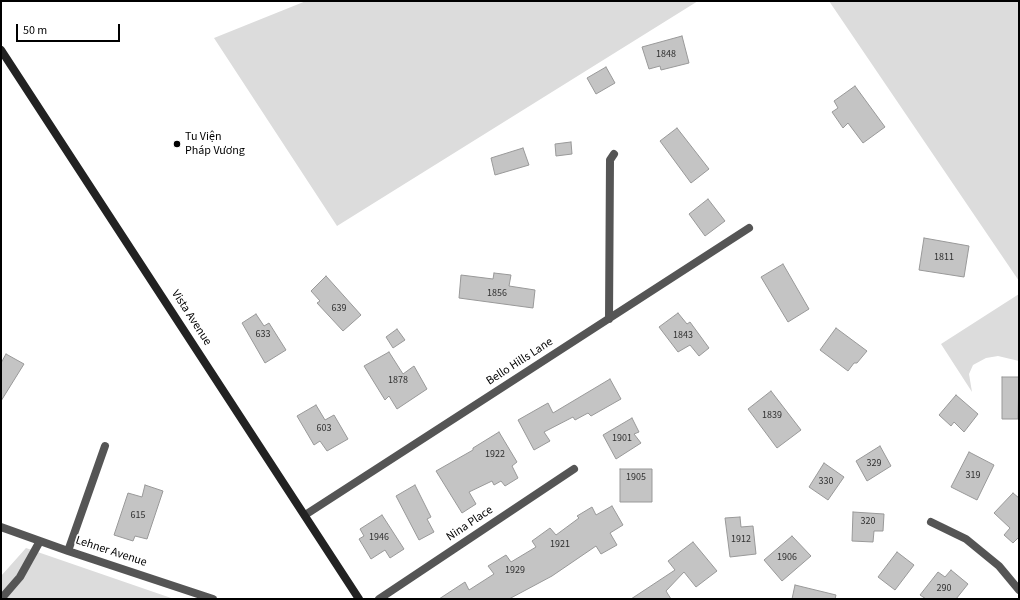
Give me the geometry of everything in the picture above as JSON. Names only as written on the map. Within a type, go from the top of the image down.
[{"type":"street","name":"Vista Avenue","points":[[1,50],[359,599]]},
{"type":"street","points":[[609,319],[610,160],[614,154]]},
{"type":"street","name":"Bello Hills Lane","points":[[305,515],[749,228]]},
{"type":"street","points":[[68,551],[105,446]]},
{"type":"street","name":"Nina Place","points":[[379,599],[574,469]]},
{"type":"street","points":[[931,522],[966,539],[999,566],[1019,590]]},
{"type":"street","name":"Lehner Avenue","points":[[1,527],[213,599]]},
{"type":"street","points":[[1,599],[20,577],[40,541]]},
{"type":"shaded area","points":[[306,1],[698,1],[337,226],[214,38]]},
{"type":"shaded area","points":[[829,1],[1019,1],[1019,281]]},
{"type":"shaded area","points":[[1019,294],[1019,361],[998,356],[986,358],[973,365],[969,374],[972,392],[941,344]]},
{"type":"shaded area","points":[[26,548],[174,599],[1,599],[1,576]]},
{"type":"building","points":[[682,36],[689,63],[661,70],[660,66],[649,69],[642,47]]},
{"type":"building","points":[[606,67],[615,83],[596,94],[587,78]]},
{"type":"building","points":[[855,86],[885,127],[863,143],[848,123],[843,128],[832,112],[838,108],[834,101]]},
{"type":"building","points":[[677,128],[709,169],[691,183],[660,141]]},
{"type":"building","points":[[571,142],[572,154],[556,156],[555,144]]},
{"type":"building","points":[[523,148],[529,165],[495,175],[491,158]]},
{"type":"building","points":[[708,199],[725,221],[705,236],[689,214]]},
{"type":"building","points":[[924,238],[969,246],[964,277],[919,270]]},
{"type":"building","points":[[783,264],[809,309],[788,322],[761,277]]},
{"type":"building","points":[[494,273],[511,275],[509,286],[535,290],[533,308],[459,298],[461,275],[493,279]]},
{"type":"building","points":[[326,276],[361,315],[343,331],[317,303],[320,301],[311,291]]},
{"type":"building","points":[[678,313],[687,324],[690,322],[709,348],[699,356],[690,345],[678,352],[659,327]]},
{"type":"building","points":[[256,314],[264,326],[269,323],[286,350],[265,363],[242,323]]},
{"type":"building","points":[[836,328],[867,351],[848,371],[820,350]]},
{"type":"building","points":[[397,329],[405,340],[393,348],[386,337]]},
{"type":"building","points":[[389,352],[403,374],[414,366],[427,389],[397,409],[389,396],[385,400],[364,366]]},
{"type":"building","points":[[6,354],[24,364],[1,401],[1,363]]},
{"type":"building","points":[[1002,377],[1019,377],[1018,419],[1002,419]]},
{"type":"building","points":[[610,379],[621,399],[591,416],[588,413],[575,420],[573,417],[544,432],[550,441],[534,450],[518,420],[548,403],[553,413]]},
{"type":"building","points":[[771,391],[801,430],[777,448],[748,409]]},
{"type":"building","points":[[956,395],[978,414],[964,432],[954,422],[951,426],[939,415]]},
{"type":"building","points":[[316,405],[325,420],[334,415],[348,439],[327,451],[320,441],[314,445],[297,416]]},
{"type":"building","points":[[632,418],[639,432],[634,434],[641,443],[616,459],[603,435]]},
{"type":"building","points":[[499,432],[517,462],[512,466],[518,478],[505,486],[501,481],[494,485],[492,481],[469,492],[476,504],[462,513],[436,471],[473,450],[473,448]]},
{"type":"building","points":[[880,446],[891,466],[867,481],[856,461]]},
{"type":"building","points":[[969,452],[994,465],[977,500],[951,487]]},
{"type":"building","points":[[824,463],[844,477],[828,500],[809,487]]},
{"type":"building","points":[[620,469],[652,469],[652,502],[620,502]]},
{"type":"building","points":[[145,485],[163,491],[147,539],[135,536],[133,541],[114,535],[128,493],[142,497]]},
{"type":"building","points":[[415,485],[431,517],[427,519],[434,532],[419,540],[396,496]]},
{"type":"building","points":[[1013,493],[1019,498],[1019,537],[1013,543],[1004,535],[1010,528],[994,513]]},
{"type":"building","points":[[612,506],[623,525],[610,533],[617,545],[601,554],[596,546],[552,576],[509,599],[439,599],[465,582],[469,590],[494,574],[488,566],[506,555],[511,562],[536,547],[532,541],[550,528],[556,535],[579,518],[577,516],[592,507],[596,515]]},
{"type":"building","points":[[853,512],[884,514],[883,531],[874,531],[873,542],[852,541]]},
{"type":"building","points":[[382,515],[404,549],[390,558],[385,550],[371,559],[359,539],[364,536],[360,529]]},
{"type":"building","points":[[740,517],[741,527],[753,526],[756,554],[730,557],[725,518]]},
{"type":"building","points":[[792,536],[811,556],[782,581],[764,560]]},
{"type":"building","points":[[693,542],[717,571],[696,587],[684,572],[666,591],[671,599],[631,599],[675,570],[668,561]]},
{"type":"building","points":[[897,552],[914,565],[895,590],[878,577]]},
{"type":"building","points":[[951,570],[968,584],[956,599],[926,599],[920,595],[938,572],[945,577]]},
{"type":"building","points":[[795,585],[836,595],[835,599],[792,599]]},
{"type":"place","name":"Tu Viện Pháp Vương","points":[[177,144]]}]
